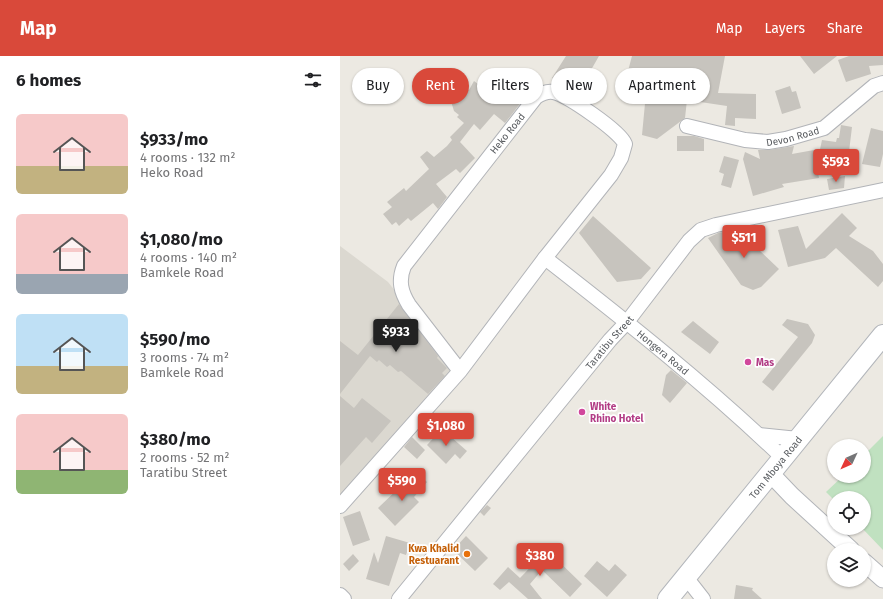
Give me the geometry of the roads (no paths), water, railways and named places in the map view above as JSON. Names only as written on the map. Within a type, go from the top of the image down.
[{"type":"main road","name":"Tom Mboya Road","points":[[668,599],[685,576],[771,474],[883,335]]},
{"type":"street","name":"Devon Road","points":[[687,126],[745,140],[768,142],[786,139],[824,128],[874,86],[883,83]]},
{"type":"street","name":"Heko Road","points":[[554,92],[579,106],[618,134],[625,144],[622,158],[611,175],[544,258],[460,371],[409,305],[403,294],[401,275],[404,266],[504,136],[536,98],[542,93],[554,92]]},
{"type":"street","name":"Taratibu Street","points":[[399,599],[610,340],[627,322],[689,241],[701,230],[774,212],[883,190]]},
{"type":"street","name":"Hongera Road","points":[[544,258],[627,322],[759,435],[783,458]]},
{"type":"street","points":[[340,506],[460,371]]},
{"type":"street","points":[[759,435],[798,439]]},
{"type":"street","points":[[771,474],[792,496],[843,543]]},
{"type":"street","points":[[871,568],[883,579]]},
{"type":"street","points":[[685,576],[703,599]]},
{"type":"street","points":[[340,595],[344,599]]},
{"type":"place","name":"Mas","points":[[748,362]]},
{"type":"place","name":"White Rhino Hotel","points":[[582,412]]},
{"type":"place","name":"Kwa Khalid Restuarant","points":[[467,554]]}]
